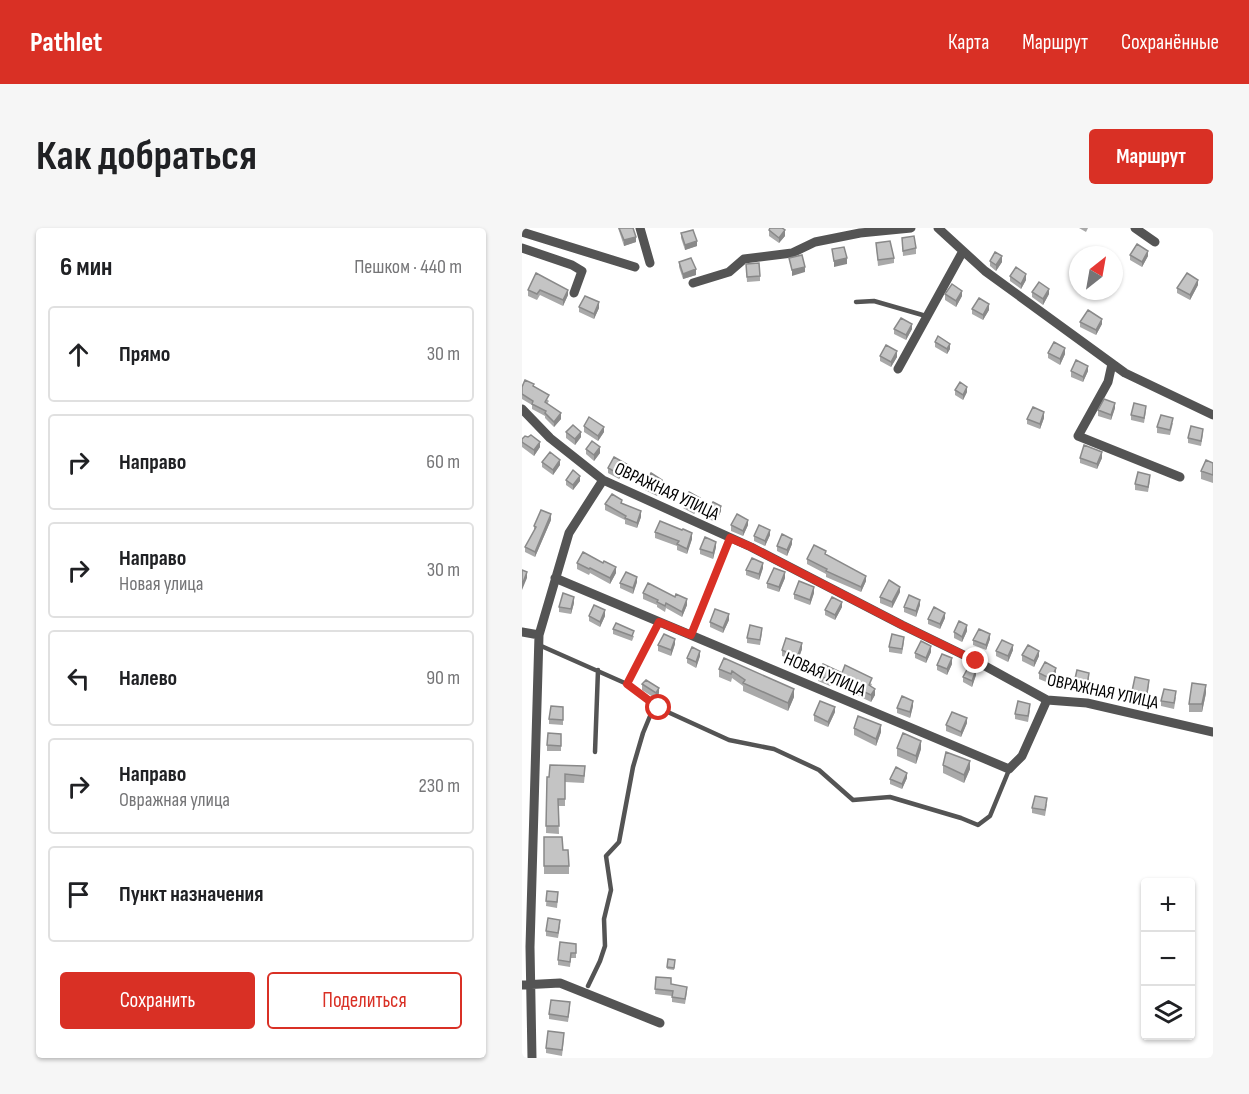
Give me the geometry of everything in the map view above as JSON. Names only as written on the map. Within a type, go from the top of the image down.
[{"type":"street","points":[[640,228],[650,263]]},
{"type":"street","points":[[693,283],[729,272],[744,259],[792,253],[815,242],[860,233],[911,228]]},
{"type":"street","points":[[938,228],[985,271],[1125,373],[1213,415]]},
{"type":"street","points":[[1135,228],[1155,242]]},
{"type":"street","points":[[522,232],[635,267]]},
{"type":"street","points":[[522,248],[572,265],[582,271],[574,293]]},
{"type":"street","points":[[898,369],[963,251]]},
{"type":"street","points":[[1112,364],[1108,382],[1078,436],[1180,477]]},
{"type":"street","name":"ОВРАЖНАЯ УЛИЦА","points":[[522,409],[550,438],[603,480],[751,547],[976,661],[1047,700],[1087,703],[1213,732]]},
{"type":"street","points":[[532,1058],[526,984],[531,914],[539,640],[569,533],[603,480]]},
{"type":"street","name":"НОВАЯ УЛИЦА","points":[[555,578],[1009,769]]},
{"type":"street","points":[[522,632],[539,640]]},
{"type":"street","points":[[1009,769],[1022,756],[1047,700]]},
{"type":"street","points":[[522,933],[531,914]]},
{"type":"street","points":[[526,984],[560,983],[660,1023]]},
{"type":"lane","points":[[856,302],[873,301],[927,316]]},
{"type":"lane","points":[[691,635],[730,538]]},
{"type":"lane","points":[[627,684],[659,622]]},
{"type":"lane","points":[[539,640],[627,684],[659,708],[729,740],[774,749],[819,770],[853,800],[890,796],[978,825],[990,816],[1009,769]]},
{"type":"lane","points":[[595,752],[598,670]]},
{"type":"lane","points":[[588,986],[605,946],[604,919],[611,890],[606,856],[619,842],[633,767],[655,704]]},
{"type":"building","points":[[619,228],[633,228],[636,237],[624,240]]},
{"type":"building","points":[[770,228],[785,230],[779,238],[769,230]]},
{"type":"building","points":[[693,230],[697,241],[685,245],[681,233]]},
{"type":"building","points":[[914,236],[916,248],[903,251],[902,238]]},
{"type":"building","points":[[890,241],[894,258],[878,260],[876,243]]},
{"type":"building","points":[[1137,244],[1148,251],[1142,262],[1130,255]]},
{"type":"building","points":[[844,247],[847,258],[834,261],[832,249]]},
{"type":"building","points":[[995,252],[1002,256],[996,265],[990,261]]},
{"type":"building","points":[[802,255],[805,267],[792,270],[789,258]]},
{"type":"building","points":[[691,258],[696,269],[683,274],[679,262]]},
{"type":"building","points":[[759,263],[760,276],[747,277],[746,264]]},
{"type":"building","points":[[1016,267],[1026,274],[1021,284],[1010,276]]},
{"type":"building","points":[[536,273],[568,290],[563,300],[540,290],[537,294],[528,290]]},
{"type":"building","points":[[1187,273],[1198,280],[1190,295],[1177,288]]},
{"type":"building","points":[[1039,282],[1049,289],[1043,299],[1032,292]]},
{"type":"building","points":[[952,284],[962,291],[956,301],[945,294]]},
{"type":"building","points":[[585,296],[599,302],[594,314],[579,307]]},
{"type":"building","points":[[979,298],[989,304],[983,315],[972,309]]},
{"type":"building","points":[[1088,310],[1102,319],[1096,330],[1080,322]]},
{"type":"building","points":[[901,318],[912,324],[906,335],[894,329]]},
{"type":"building","points":[[938,336],[950,344],[947,349],[935,342]]},
{"type":"building","points":[[1054,342],[1065,348],[1060,359],[1048,353]]},
{"type":"building","points":[[886,345],[897,351],[891,362],[880,356]]},
{"type":"building","points":[[1076,360],[1088,366],[1083,377],[1071,371]]},
{"type":"building","points":[[525,380],[549,395],[545,402],[561,413],[554,422],[545,413],[546,411],[532,404],[533,401],[522,394]]},
{"type":"building","points":[[960,382],[967,387],[963,395],[955,390]]},
{"type":"building","points":[[1104,399],[1115,403],[1111,415],[1098,410]]},
{"type":"building","points":[[1134,403],[1146,406],[1144,418],[1131,415]]},
{"type":"building","points":[[1033,407],[1044,412],[1040,424],[1027,419]]},
{"type":"building","points":[[1161,415],[1173,418],[1170,430],[1157,427]]},
{"type":"building","points":[[589,417],[604,427],[598,436],[584,426]]},
{"type":"building","points":[[573,425],[581,432],[575,439],[566,432]]},
{"type":"building","points":[[1191,426],[1203,429],[1201,441],[1188,438]]},
{"type":"building","points":[[531,435],[540,442],[534,450],[522,442],[525,436]]},
{"type":"building","points":[[592,441],[600,447],[594,455],[586,449]]},
{"type":"building","points":[[1084,445],[1102,452],[1097,464],[1080,458]]},
{"type":"building","points":[[550,452],[560,460],[553,470],[542,462]]},
{"type":"building","points":[[614,457],[630,466],[627,472],[622,469],[619,474],[608,468]]},
{"type":"building","points":[[1206,460],[1213,463],[1213,475],[1201,471]]},
{"type":"building","points":[[573,470],[580,476],[573,485],[566,480]]},
{"type":"building","points":[[1138,472],[1150,475],[1148,487],[1135,484]]},
{"type":"building","points":[[651,473],[662,480],[657,490],[645,484]]},
{"type":"building","points":[[689,492],[700,498],[694,509],[683,503]]},
{"type":"building","points":[[612,494],[622,500],[621,503],[641,511],[637,523],[625,518],[626,516],[605,504]]},
{"type":"building","points":[[713,502],[721,506],[716,517],[708,514]]},
{"type":"building","points":[[541,510],[551,514],[535,552],[525,547],[536,527],[534,526]]},
{"type":"building","points":[[737,514],[748,520],[743,531],[731,525]]},
{"type":"building","points":[[660,521],[692,533],[687,549],[677,544],[679,541],[655,532]]},
{"type":"building","points":[[759,525],[770,530],[765,541],[754,536]]},
{"type":"building","points":[[782,534],[792,539],[787,550],[777,546]]},
{"type":"building","points":[[705,537],[716,542],[713,553],[700,549]]},
{"type":"building","points":[[814,545],[826,551],[825,554],[866,576],[861,587],[826,571],[827,569],[807,559]]},
{"type":"building","points":[[583,552],[616,567],[610,578],[577,563]]},
{"type":"building","points":[[752,558],[763,563],[759,574],[746,570]]},
{"type":"building","points":[[774,568],[785,572],[779,587],[767,583]]},
{"type":"building","points":[[522,570],[527,572],[522,585]]},
{"type":"building","points":[[626,572],[637,577],[633,588],[620,583]]},
{"type":"building","points":[[889,580],[900,587],[892,602],[880,597]]},
{"type":"building","points":[[799,581],[814,587],[810,600],[794,594]]},
{"type":"building","points":[[648,583],[675,597],[676,594],[687,599],[682,612],[666,603],[665,606],[643,593]]},
{"type":"building","points":[[563,593],[574,597],[571,609],[559,607]]},
{"type":"building","points":[[909,595],[920,600],[916,611],[904,607]]},
{"type":"building","points":[[832,597],[842,602],[835,615],[825,610]]},
{"type":"building","points":[[594,605],[605,610],[600,622],[589,616]]},
{"type":"building","points":[[934,607],[945,613],[940,624],[928,619]]},
{"type":"building","points":[[715,609],[729,614],[723,628],[710,622]]},
{"type":"building","points":[[959,621],[967,625],[962,637],[954,632]]},
{"type":"building","points":[[616,623],[634,631],[632,636],[613,629]]},
{"type":"building","points":[[750,625],[762,628],[760,640],[747,638]]},
{"type":"building","points":[[979,629],[990,634],[986,645],[973,640]]},
{"type":"building","points":[[664,634],[675,639],[671,650],[658,645]]},
{"type":"building","points":[[892,634],[904,637],[902,649],[889,647]]},
{"type":"building","points":[[786,638],[802,643],[797,658],[782,650]]},
{"type":"building","points":[[1002,640],[1013,645],[1008,656],[996,651]]},
{"type":"building","points":[[921,641],[931,646],[926,658],[915,653]]},
{"type":"building","points":[[1028,645],[1039,651],[1034,661],[1022,655]]},
{"type":"building","points":[[692,647],[700,651],[696,662],[687,658]]},
{"type":"building","points":[[942,654],[952,658],[947,669],[937,665]]},
{"type":"building","points":[[724,658],[794,689],[788,703],[743,683],[745,680],[732,671],[731,674],[719,669]]},
{"type":"building","points":[[1045,662],[1056,668],[1051,679],[1039,673]]},
{"type":"building","points":[[823,664],[842,673],[845,665],[872,678],[869,685],[875,689],[871,695],[832,677],[830,680],[818,675]]},
{"type":"building","points":[[969,666],[976,670],[972,681],[963,677]]},
{"type":"building","points":[[1077,670],[1089,673],[1087,685],[1074,683]]},
{"type":"building","points":[[1135,677],[1149,680],[1146,699],[1131,696]]},
{"type":"building","points":[[646,680],[659,688],[656,693],[642,684]]},
{"type":"building","points":[[1192,683],[1206,685],[1202,704],[1189,704]]},
{"type":"building","points":[[1164,689],[1176,691],[1174,703],[1161,701]]},
{"type":"building","points":[[902,696],[913,701],[910,712],[897,708]]},
{"type":"building","points":[[820,701],[835,707],[828,722],[814,715]]},
{"type":"building","points":[[1018,701],[1030,704],[1028,716],[1015,714]]},
{"type":"building","points":[[551,706],[563,707],[563,720],[549,719]]},
{"type":"building","points":[[952,712],[967,718],[961,732],[946,725]]},
{"type":"building","points":[[858,716],[881,725],[876,739],[854,728]]},
{"type":"building","points":[[548,733],[561,734],[561,746],[547,745]]},
{"type":"building","points":[[903,733],[921,741],[916,756],[897,748]]},
{"type":"building","points":[[946,752],[970,761],[964,775],[943,765]]},
{"type":"building","points":[[550,765],[585,766],[584,776],[565,774],[565,799],[558,799],[559,826],[546,826],[547,777],[549,777]]},
{"type":"building","points":[[896,767],[907,773],[902,784],[890,779]]},
{"type":"building","points":[[1035,796],[1047,798],[1045,810],[1032,808]]},
{"type":"building","points":[[544,837],[562,837],[563,850],[568,850],[569,866],[544,866]]},
{"type":"building","points":[[547,891],[558,892],[557,902],[546,901]]},
{"type":"building","points":[[548,918],[560,920],[558,933],[546,931]]},
{"type":"building","points":[[560,942],[576,944],[576,953],[571,953],[570,962],[558,960]]},
{"type":"building","points":[[668,959],[675,960],[674,968],[667,967]]},
{"type":"building","points":[[656,977],[671,978],[671,984],[687,987],[685,999],[672,997],[673,991],[655,989]]},
{"type":"building","points":[[551,1000],[570,1002],[568,1017],[549,1014]]},
{"type":"building","points":[[548,1031],[564,1033],[562,1050],[546,1048]]},
{"type":"route","points":[[659,708],[627,684],[659,622],[691,635],[730,538],[976,661]]}]
